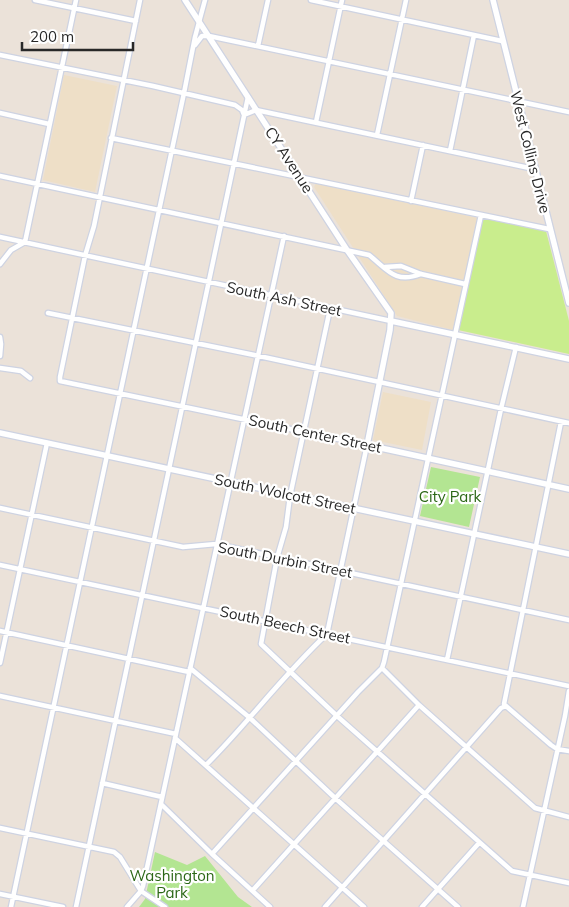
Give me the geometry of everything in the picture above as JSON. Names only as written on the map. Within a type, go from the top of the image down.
[{"type":"main road","name":"CY Avenue","points":[[185,0],[390,313],[391,321]]},
{"type":"main road","name":"West Collins Drive","points":[[493,0],[517,102],[569,303]]},
{"type":"main road","name":"South Ash Street","points":[[391,321],[569,359]]},
{"type":"main road","points":[[367,445],[391,321]]},
{"type":"main road","name":"South Wolcott Street","points":[[0,433],[569,554]]},
{"type":"main road","name":"South Center Street","points":[[367,445],[569,489]]},
{"type":"street","points":[[35,0],[136,21]]},
{"type":"street","points":[[0,264],[11,250],[25,242],[76,0]]},
{"type":"street","points":[[72,318],[100,197],[140,0]]},
{"type":"street","points":[[12,907],[205,0]]},
{"type":"street","points":[[258,46],[268,0]]},
{"type":"street","points":[[311,0],[502,41]]},
{"type":"street","points":[[316,122],[342,0]]},
{"type":"street","points":[[377,135],[406,0]]},
{"type":"street","points":[[450,151],[474,35]]},
{"type":"street","points":[[194,46],[202,36],[209,36],[569,112]]},
{"type":"street","points":[[0,55],[235,105],[242,110],[244,115]]},
{"type":"street","points":[[235,105],[245,102],[248,97]]},
{"type":"street","points":[[76,907],[248,97]]},
{"type":"street","points":[[244,115],[256,110],[534,169]]},
{"type":"street","points":[[0,114],[49,124]]},
{"type":"street","points":[[111,138],[549,229]]},
{"type":"street","points":[[411,201],[423,145]]},
{"type":"street","points":[[0,176],[369,255],[399,277],[410,278],[421,274]]},
{"type":"street","points":[[212,854],[382,668],[402,584],[480,215]]},
{"type":"street","points":[[127,907],[141,891],[284,236]]},
{"type":"street","name":"South Ash Street","points":[[0,237],[391,321]]},
{"type":"street","points":[[384,267],[406,267],[421,274],[465,284]]},
{"type":"street","points":[[330,308],[290,496],[286,527],[277,558],[261,644],[337,716],[512,871],[569,883]]},
{"type":"street","points":[[48,313],[569,423]]},
{"type":"street","name":"South Center Street","points":[[72,318],[60,381],[367,445]]},
{"type":"street","points":[[0,337],[0,356]]},
{"type":"street","points":[[447,660],[475,535],[500,409],[516,347]]},
{"type":"street","points":[[0,368],[21,372],[30,378]]},
{"type":"street","points":[[562,422],[504,704],[557,748],[569,751]]},
{"type":"street","points":[[0,663],[47,443]]},
{"type":"street","points":[[206,765],[250,718],[289,672],[327,634],[367,445]]},
{"type":"street","name":"South Durbin Street","points":[[0,508],[183,547],[216,544],[569,620]]},
{"type":"street","name":"South Beech Street","points":[[0,565],[569,686]]},
{"type":"street","points":[[0,631],[190,670],[250,718],[335,798],[458,907]]},
{"type":"street","points":[[382,668],[420,705],[535,808],[569,817]]},
{"type":"street","points":[[523,907],[569,691]]},
{"type":"street","points":[[0,696],[175,736],[364,907]]},
{"type":"street","points":[[253,890],[420,705]]},
{"type":"street","points":[[325,907],[502,708],[506,706]]},
{"type":"street","points":[[102,783],[162,797]]},
{"type":"street","points":[[161,804],[270,907]]},
{"type":"street","points":[[0,828],[114,852],[120,856],[141,891],[165,907]]},
{"type":"street","points":[[422,907],[479,843]]},
{"type":"street","points":[[0,894],[64,907]]},
{"type":"shaded area","points":[[64,75],[117,86],[95,192],[43,180]]},
{"type":"shaded area","points":[[316,183],[478,218],[453,330],[397,316],[314,187]]},
{"type":"shaded area","points":[[383,392],[431,402],[422,450],[373,440]]},
{"type":"green space","points":[[483,218],[546,231],[569,321],[569,354],[458,330]]},
{"type":"green space","name":"City Park","points":[[431,467],[480,477],[469,527],[420,516]]},
{"type":"green space","name":"Washington Park","points":[[155,852],[187,865],[205,856],[238,897],[252,907],[139,907],[145,899]]}]
